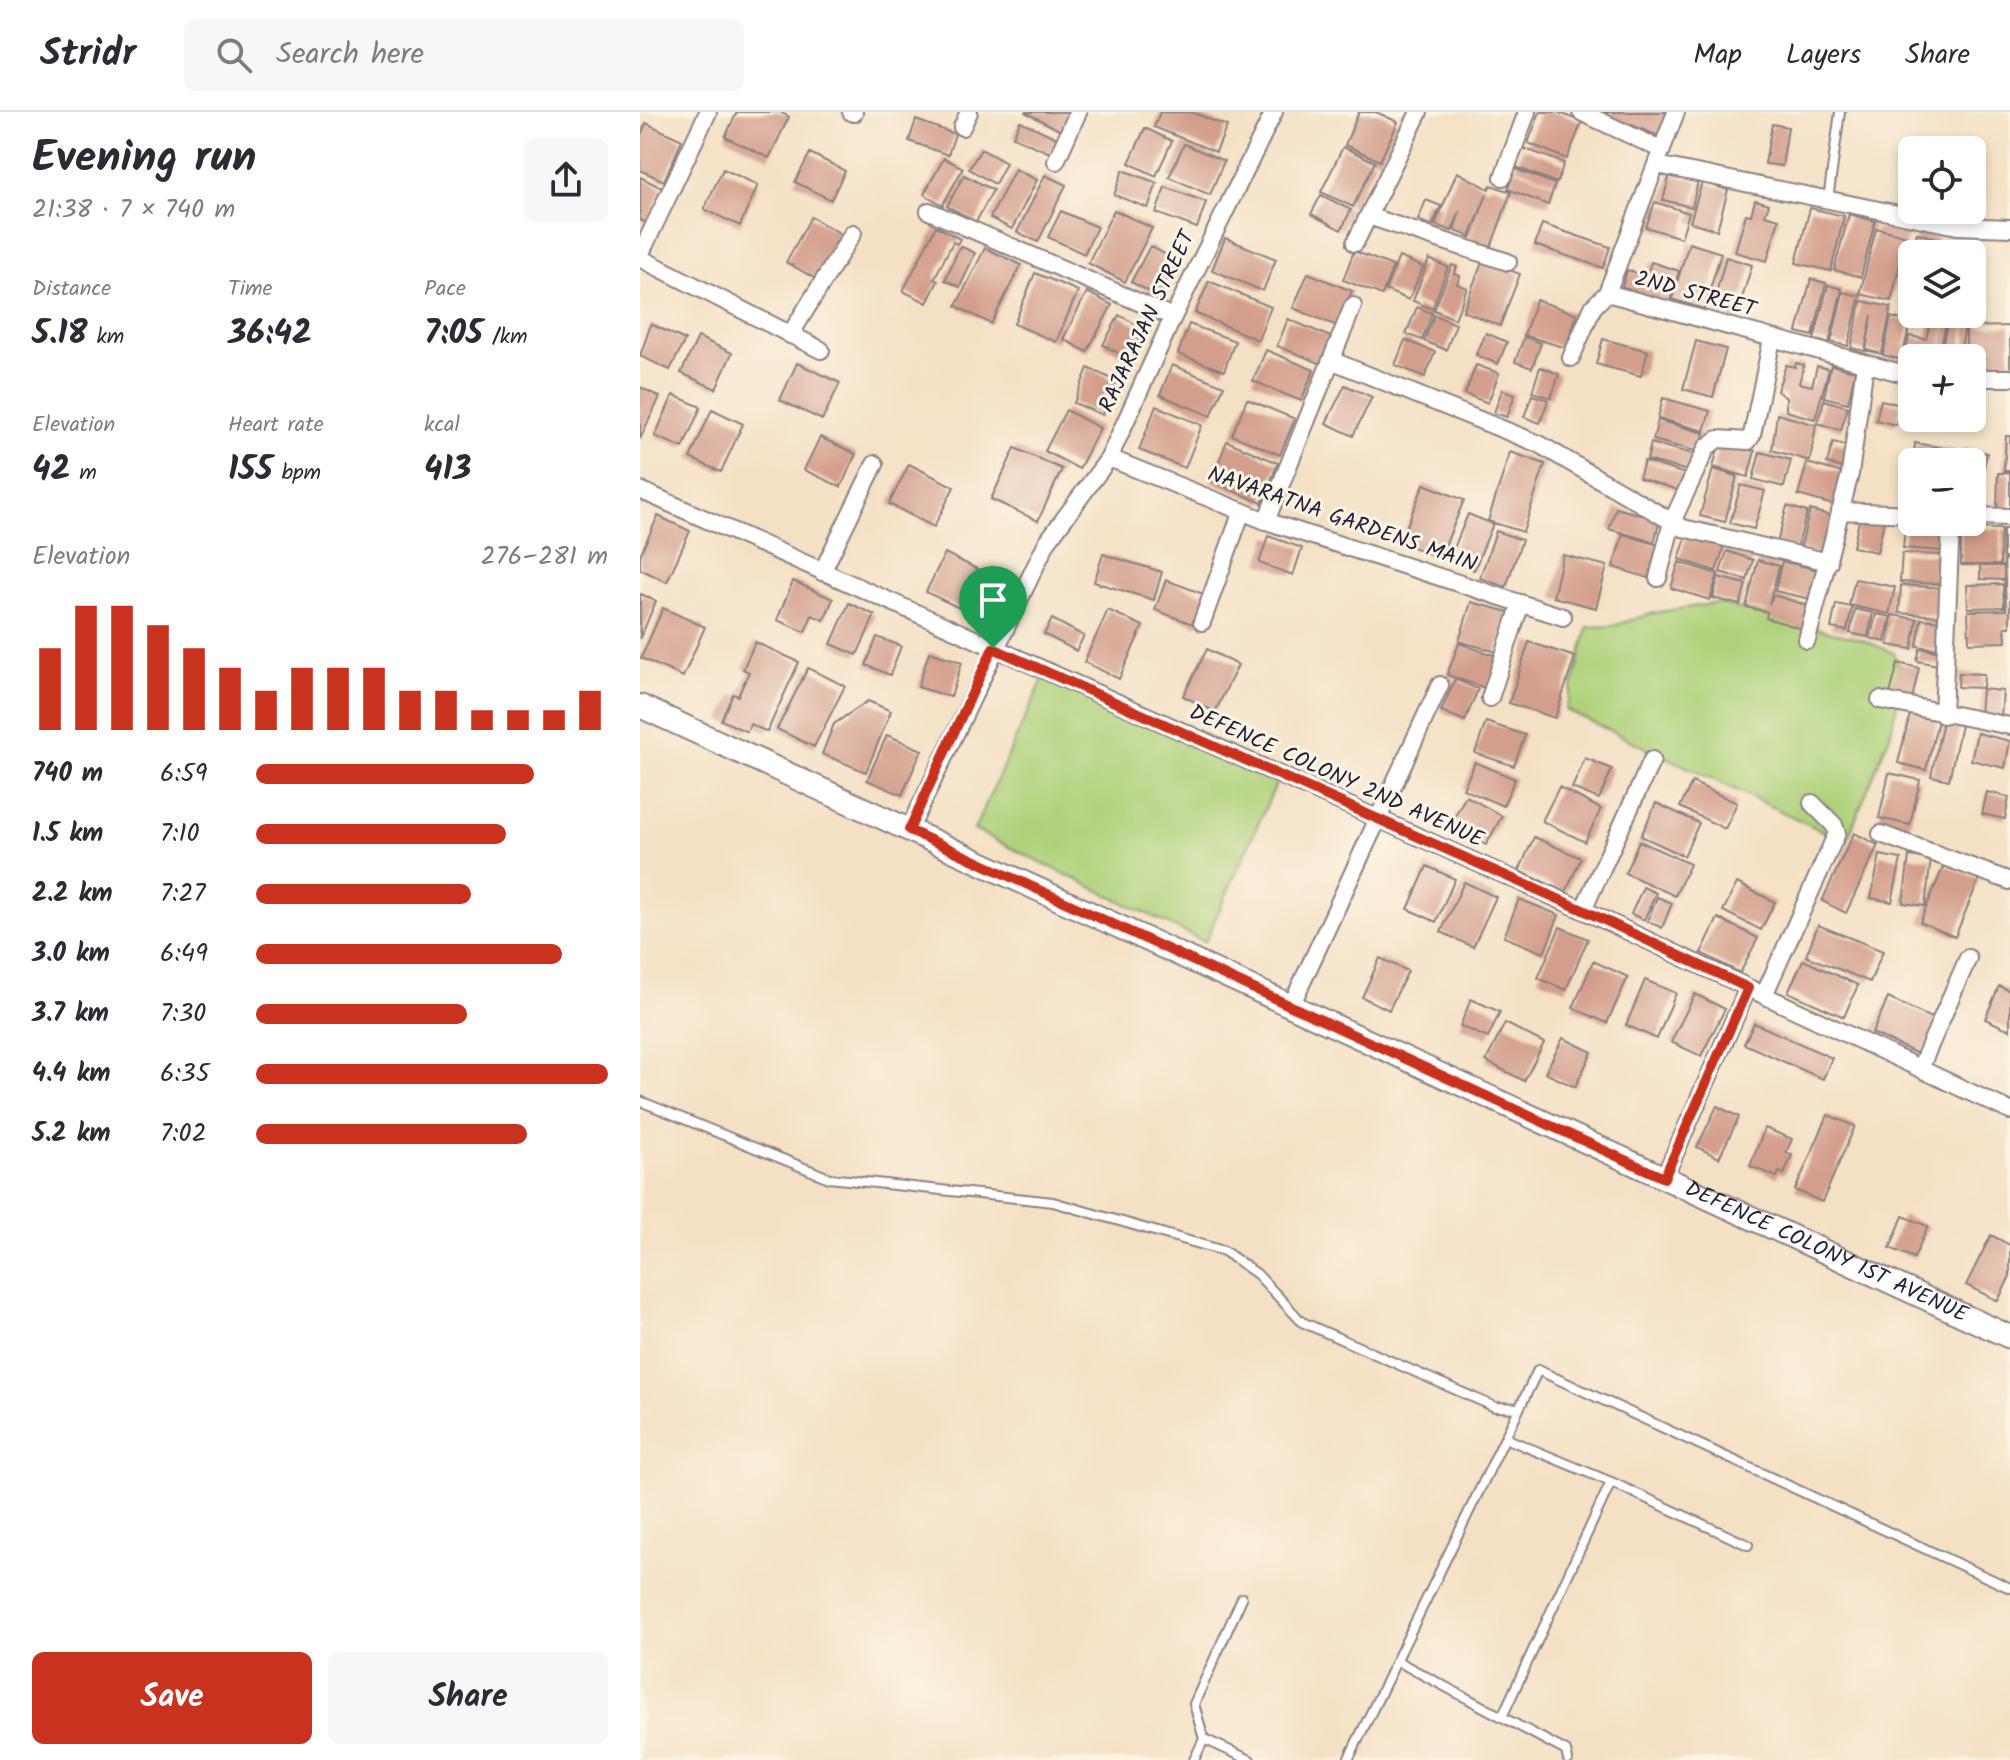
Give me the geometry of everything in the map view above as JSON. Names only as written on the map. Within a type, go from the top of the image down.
[{"type":"street","points":[[708,112],[640,257],[821,350]]},
{"type":"street","points":[[1056,161],[1078,112]]},
{"type":"street","name":"RAJARAJAN STREET","points":[[909,830],[993,648],[1047,542],[1109,458],[1173,317],[1274,112]]},
{"type":"street","points":[[1355,243],[1419,112]]},
{"type":"street","points":[[1503,177],[1527,112]]},
{"type":"street","points":[[1581,112],[1659,158],[1828,201],[1957,226],[2010,228]]},
{"type":"street","name":"2ND STREET","points":[[1676,112],[1607,293],[1898,372]]},
{"type":"street","points":[[929,211],[1173,317]]},
{"type":"street","points":[[1368,216],[1508,262]]},
{"type":"street","points":[[790,335],[853,233]]},
{"type":"street","points":[[1571,358],[1593,307],[1607,293]]},
{"type":"street","points":[[1266,521],[1353,306]]},
{"type":"street","points":[[1658,578],[1672,522],[1707,447],[1718,439],[1748,441],[1752,435],[1772,339]]},
{"type":"street","points":[[1333,361],[1539,444],[1672,522],[1697,532],[1829,562]]},
{"type":"street","points":[[1807,640],[1850,474],[1865,364]]},
{"type":"street","points":[[1986,378],[2010,378]]},
{"type":"street","name":"NAVARATNA GARDENS MAIN","points":[[1109,458],[1266,521],[1563,617]]},
{"type":"street","points":[[822,572],[875,464]]},
{"type":"street","name":"DEFENCE COLONY 2ND AVENUE","points":[[640,490],[1583,910],[2010,1111]]},
{"type":"street","points":[[1202,622],[1242,511]]},
{"type":"street","points":[[1840,511],[1898,513]]},
{"type":"street","points":[[1986,516],[2010,517]]},
{"type":"street","points":[[1943,715],[1950,536]]},
{"type":"street","points":[[1490,698],[1521,603]]},
{"type":"street","points":[[1291,1006],[1440,685]]},
{"type":"street","points":[[1880,700],[2010,726]]},
{"type":"street","name":"DEFENCE COLONY 1ST AVENUE","points":[[640,706],[2010,1337]]},
{"type":"street","points":[[1583,910],[1652,760]]},
{"type":"street","points":[[1664,1178],[1837,833],[1834,825],[1812,803]]},
{"type":"street","points":[[1881,834],[2010,881]]},
{"type":"street","points":[[1920,1068],[1968,958]]},
{"type":"lane","points":[[1828,201],[1840,112]]},
{"type":"lane","points":[[640,1101],[829,1178],[1053,1202],[1224,1251],[1257,1274],[1302,1322],[1495,1407],[1519,1408]]},
{"type":"lane","points":[[1348,1760],[1538,1370],[2010,1588]]},
{"type":"lane","points":[[1505,1438],[1611,1482],[1748,1545]]},
{"type":"lane","points":[[1502,1717],[1611,1482]]},
{"type":"lane","points":[[1194,1760],[1204,1739],[1194,1704],[1242,1598]]},
{"type":"lane","points":[[1397,1661],[1566,1751],[1568,1760]]},
{"type":"lane","points":[[1204,1739],[1250,1760]]},
{"type":"green space","points":[[1717,603],[1863,640],[1894,653],[1903,677],[1890,735],[1846,842],[1566,710],[1588,627],[1613,626],[1653,613]]},
{"type":"green space","points":[[1044,677],[1277,782],[1205,942],[974,830]]},
{"type":"building","points":[[737,112],[780,112],[789,117],[769,158],[725,137]]},
{"type":"building","points":[[1025,112],[1069,112],[1061,131]]},
{"type":"building","points":[[1160,112],[1191,112],[1227,126],[1216,152],[1154,127]]},
{"type":"building","points":[[1359,112],[1376,112],[1398,122],[1380,161],[1345,145]]},
{"type":"building","points":[[1540,112],[1558,112],[1582,122],[1567,159],[1528,143]]},
{"type":"building","points":[[1599,112],[1668,112],[1659,136]]},
{"type":"building","points":[[916,120],[955,134],[948,155],[909,141]]},
{"type":"building","points":[[1020,121],[1057,138],[1050,153],[1013,137]]},
{"type":"building","points":[[646,123],[682,140],[664,181],[640,170],[640,137]]},
{"type":"building","points":[[1772,124],[1788,127],[1782,166],[1765,164]]},
{"type":"building","points":[[1145,128],[1172,141],[1156,176],[1129,163]]},
{"type":"building","points":[[1184,144],[1224,161],[1210,195],[1169,177]]},
{"type":"building","points":[[1343,147],[1375,162],[1353,207],[1321,192]]},
{"type":"building","points":[[1523,148],[1564,163],[1557,183],[1516,167]]},
{"type":"building","points":[[981,149],[1006,163],[995,184],[969,169]]},
{"type":"building","points":[[810,153],[845,171],[831,200],[795,182]]},
{"type":"building","points":[[944,158],[963,168],[943,205],[924,194]]},
{"type":"building","points":[[723,169],[758,185],[740,226],[704,209]]},
{"type":"building","points":[[1015,169],[1037,180],[1012,229],[990,218]]},
{"type":"building","points":[[1515,169],[1555,184],[1548,205],[1508,189]]},
{"type":"building","points":[[1123,170],[1157,183],[1148,208],[1114,195]]},
{"type":"building","points":[[1457,172],[1489,189],[1491,185],[1511,192],[1490,250],[1469,243],[1487,194],[1470,237],[1454,230],[1460,211],[1452,231],[1435,225]]},
{"type":"building","points":[[1670,174],[1698,181],[1692,207],[1663,200]]},
{"type":"building","points":[[964,175],[993,190],[976,222],[947,206]]},
{"type":"building","points":[[1045,175],[1066,185],[1038,242],[1017,232]]},
{"type":"building","points":[[640,177],[662,188],[647,223],[640,220]]},
{"type":"building","points":[[1702,182],[1728,190],[1717,230],[1690,222]]},
{"type":"building","points":[[1165,187],[1206,202],[1197,228],[1156,213]]},
{"type":"building","points":[[1321,195],[1351,210],[1341,230],[1311,214]]},
{"type":"building","points":[[1426,200],[1441,206],[1432,226],[1418,220]]},
{"type":"building","points":[[1755,200],[1769,204],[1765,215],[1779,219],[1767,261],[1735,252],[1746,214],[1751,215]]},
{"type":"building","points":[[1655,202],[1689,213],[1681,238],[1646,227]]},
{"type":"building","points":[[1810,208],[1844,216],[1831,271],[1796,263]]},
{"type":"building","points":[[1114,210],[1152,228],[1125,282],[1088,263]]},
{"type":"building","points":[[1061,211],[1097,227],[1084,254],[1048,237]]},
{"type":"building","points":[[1849,214],[1875,221],[1861,277],[1834,270]]},
{"type":"building","points":[[811,217],[841,234],[816,279],[786,262]]},
{"type":"building","points":[[1542,224],[1610,247],[1603,268],[1535,245]]},
{"type":"building","points":[[936,226],[960,239],[957,244],[953,242],[934,279],[938,281],[927,303],[903,291]]},
{"type":"building","points":[[1876,228],[1907,236],[1906,240],[1898,240],[1898,273],[1891,301],[1860,294]]},
{"type":"building","points":[[1917,233],[1937,238],[1936,240],[1915,240]]},
{"type":"building","points":[[1225,238],[1276,259],[1263,291],[1212,270]]},
{"type":"building","points":[[1689,243],[1721,253],[1704,309],[1672,299]]},
{"type":"building","points":[[960,246],[975,253],[960,287],[945,280]]},
{"type":"building","points":[[1150,246],[1177,261],[1158,296],[1131,282]]},
{"type":"building","points":[[985,248],[1021,265],[991,324],[956,306]]},
{"type":"building","points":[[1354,251],[1393,266],[1382,295],[1343,280]]},
{"type":"building","points":[[1399,257],[1423,267],[1409,300],[1385,290]]},
{"type":"building","points":[[1726,257],[1752,265],[1737,315],[1712,308]]},
{"type":"building","points":[[1429,259],[1448,267],[1432,309],[1413,301]]},
{"type":"building","points":[[1483,260],[1520,274],[1500,326],[1463,311]]},
{"type":"building","points":[[1651,262],[1679,271],[1669,305],[1621,290],[1627,270],[1647,276]]},
{"type":"building","points":[[1452,265],[1457,267],[1454,274],[1460,276],[1457,284],[1467,288],[1455,319],[1434,310]]},
{"type":"building","points":[[1035,273],[1078,291],[1056,342],[1014,324]]},
{"type":"building","points":[[1308,273],[1352,291],[1337,326],[1293,308]]},
{"type":"building","points":[[1811,279],[1826,283],[1813,336],[1797,332]]},
{"type":"building","points":[[1209,281],[1271,307],[1258,340],[1195,313]]},
{"type":"building","points":[[1828,285],[1842,289],[1829,343],[1814,340]]},
{"type":"building","points":[[1087,292],[1112,305],[1087,352],[1063,339]]},
{"type":"building","points":[[1843,292],[1860,296],[1848,346],[1831,342]]},
{"type":"building","points":[[1536,300],[1577,314],[1566,348],[1524,335]]},
{"type":"building","points":[[1861,301],[1891,307],[1882,354],[1866,350],[1872,315],[1865,351],[1851,348]]},
{"type":"building","points":[[1417,307],[1432,313],[1422,340],[1406,334]]},
{"type":"building","points":[[1119,315],[1144,329],[1128,358],[1103,345]]},
{"type":"building","points":[[1434,315],[1456,324],[1446,350],[1424,341]]},
{"type":"building","points":[[1891,317],[1898,319],[1898,328],[1909,328],[1905,344],[1898,344],[1898,359],[1883,355]]},
{"type":"building","points":[[1288,319],[1333,338],[1322,364],[1277,346]]},
{"type":"building","points":[[651,324],[685,340],[670,370],[640,356]]},
{"type":"building","points":[[1189,324],[1235,341],[1224,371],[1178,354]]},
{"type":"building","points":[[2010,326],[2010,371],[1986,372],[1986,344],[1966,344],[1966,328]]},
{"type":"building","points":[[1929,328],[1945,328],[1941,344],[1907,344],[1909,336],[1926,339]]},
{"type":"building","points":[[1946,328],[1965,328],[1962,344],[1943,344]]},
{"type":"building","points":[[1486,333],[1507,342],[1498,364],[1476,355]]},
{"type":"building","points":[[698,337],[732,353],[716,389],[681,373]]},
{"type":"building","points":[[1524,337],[1541,343],[1532,368],[1515,362]]},
{"type":"building","points":[[1603,339],[1648,351],[1641,376],[1596,364]]},
{"type":"building","points":[[1405,340],[1435,352],[1425,377],[1395,365]]},
{"type":"building","points":[[1696,341],[1726,349],[1713,397],[1683,389]]},
{"type":"building","points":[[1266,350],[1314,370],[1301,401],[1253,381]]},
{"type":"building","points":[[797,363],[840,383],[822,420],[780,400]]},
{"type":"building","points":[[1796,363],[1804,365],[1799,383],[1812,386],[1817,366],[1829,369],[1815,419],[1786,411],[1786,398],[1777,391],[1786,365],[1795,367]]},
{"type":"building","points":[[1172,365],[1224,386],[1211,416],[1160,395]]},
{"type":"building","points":[[1476,365],[1499,373],[1488,403],[1465,394]]},
{"type":"building","points":[[1831,365],[1855,371],[1848,403],[1824,397]]},
{"type":"building","points":[[1540,367],[1559,374],[1551,398],[1532,392]]},
{"type":"building","points":[[1088,368],[1117,381],[1103,415],[1074,403]]},
{"type":"building","points":[[1345,385],[1372,397],[1353,436],[1326,423]]},
{"type":"building","points":[[640,387],[660,397],[640,439]]},
{"type":"building","points":[[1502,390],[1515,394],[1507,417],[1494,413]]},
{"type":"building","points":[[673,395],[701,407],[683,448],[655,436]]},
{"type":"building","points":[[1532,395],[1548,400],[1540,423],[1524,417]]},
{"type":"building","points":[[1663,398],[1710,411],[1704,431],[1658,418]]},
{"type":"building","points":[[1247,399],[1295,419],[1280,455],[1232,435]]},
{"type":"building","points":[[1824,400],[1848,407],[1841,430],[1817,423]]},
{"type":"building","points":[[1881,400],[1898,404],[1896,425],[1876,420]]},
{"type":"building","points":[[1156,406],[1202,425],[1185,468],[1139,450]]},
{"type":"building","points":[[712,409],[743,424],[721,472],[690,458]]},
{"type":"building","points":[[1066,410],[1100,428],[1079,469],[1045,451]]},
{"type":"building","points":[[1777,414],[1816,425],[1810,461],[1772,450]]},
{"type":"building","points":[[1658,420],[1704,433],[1699,452],[1653,440]]},
{"type":"building","points":[[2006,436],[2010,436],[2010,471],[2004,471]]},
{"type":"building","points":[[820,437],[856,454],[841,487],[804,470]]},
{"type":"building","points":[[1227,441],[1278,463],[1262,503],[1211,481]]},
{"type":"building","points":[[1720,442],[1755,451],[1748,477],[1713,467]]},
{"type":"building","points":[[1833,442],[1848,446],[1842,468],[1827,463]]},
{"type":"building","points":[[1651,443],[1697,455],[1692,472],[1647,460]]},
{"type":"building","points":[[1915,443],[1944,448],[1914,448]]},
{"type":"building","points":[[1015,448],[1062,469],[1038,521],[991,499]]},
{"type":"building","points":[[1510,452],[1545,464],[1523,532],[1488,521]]},
{"type":"building","points":[[1760,452],[1791,460],[1784,487],[1753,479]]},
{"type":"building","points":[[1644,461],[1689,475],[1684,492],[1639,478]]},
{"type":"building","points":[[1807,463],[1846,474],[1837,506],[1798,495]]},
{"type":"building","points":[[909,464],[954,487],[934,527],[889,504]]},
{"type":"building","points":[[1713,469],[1737,476],[1725,522],[1700,516]]},
{"type":"building","points":[[1998,473],[2010,473],[2010,511],[1997,510]]},
{"type":"building","points":[[1424,484],[1464,500],[1440,558],[1400,542]]},
{"type":"building","points":[[1741,485],[1765,491],[1754,529],[1730,523]]},
{"type":"building","points":[[1787,506],[1807,512],[1797,549],[1777,543]]},
{"type":"building","points":[[1616,508],[1660,520],[1654,542],[1609,529]]},
{"type":"building","points":[[1810,510],[1835,517],[1825,556],[1800,549]]},
{"type":"building","points":[[1468,514],[1493,524],[1474,570],[1449,560]]},
{"type":"building","points":[[658,516],[690,531],[667,582],[640,569],[640,555]]},
{"type":"building","points":[[1860,517],[1884,522],[1877,552],[1853,547]]},
{"type":"building","points":[[1986,529],[2001,529],[2000,565],[1961,565],[1961,536],[1986,536]]},
{"type":"building","points":[[2003,529],[2010,529],[2010,558],[2003,558]]},
{"type":"building","points":[[1496,531],[1522,540],[1506,587],[1480,578]]},
{"type":"building","points":[[1623,534],[1665,547],[1655,580],[1613,567]]},
{"type":"building","points":[[1687,535],[1724,547],[1716,571],[1679,559]]},
{"type":"building","points":[[1268,536],[1302,548],[1293,575],[1259,563]]},
{"type":"building","points":[[1904,536],[1946,536],[1944,551],[1903,548]]},
{"type":"building","points":[[1727,551],[1753,560],[1747,580],[1720,572]]},
{"type":"building","points":[[945,553],[1005,583],[986,621],[926,592]]},
{"type":"building","points":[[1902,553],[1942,555],[1941,584],[1900,582]]},
{"type":"building","points":[[1103,554],[1162,572],[1154,600],[1094,582]]},
{"type":"building","points":[[1563,555],[1607,566],[1596,608],[1553,597]]},
{"type":"building","points":[[2004,559],[2010,559],[2010,627],[2005,627],[2006,642],[1969,643],[1968,611],[2006,610]]},
{"type":"building","points":[[1758,560],[1779,566],[1769,604],[1773,595],[1813,607],[1806,630],[1766,618],[1767,612],[1746,607]]},
{"type":"building","points":[[1782,561],[1823,571],[1815,600],[1775,591]]},
{"type":"building","points":[[1679,562],[1718,574],[1710,600],[1671,588]]},
{"type":"building","points":[[1980,566],[2004,566],[2004,580],[1980,579]]},
{"type":"building","points":[[1718,577],[1746,584],[1740,605],[1713,598]]},
{"type":"building","points":[[1855,579],[1895,587],[1889,614],[1849,605]]},
{"type":"building","points":[[1166,580],[1209,596],[1198,626],[1155,610]]},
{"type":"building","points":[[793,581],[833,599],[824,620],[812,615],[805,632],[777,620]]},
{"type":"building","points":[[2003,584],[2004,607],[1968,608],[1967,585]]},
{"type":"building","points":[[1901,585],[1943,588],[1941,616],[1899,613]]},
{"type":"building","points":[[640,596],[656,601],[640,639]]},
{"type":"building","points":[[1471,602],[1509,612],[1497,652],[1459,641]]},
{"type":"building","points":[[849,603],[875,615],[857,655],[831,644]]},
{"type":"building","points":[[1836,604],[1852,607],[1847,631],[1831,628]]},
{"type":"building","points":[[663,608],[705,627],[683,677],[641,658]]},
{"type":"building","points":[[1855,609],[1873,613],[1868,637],[1850,633]]},
{"type":"building","points":[[1108,610],[1143,626],[1119,679],[1084,662]]},
{"type":"building","points":[[1876,614],[1891,617],[1885,642],[1870,638]]},
{"type":"building","points":[[1892,615],[1917,619],[1912,649],[1888,645]]},
{"type":"building","points":[[1052,619],[1084,636],[1076,651],[1044,634]]},
{"type":"building","points":[[1921,619],[1941,621],[1937,649],[1917,646]]},
{"type":"building","points":[[877,637],[901,646],[890,675],[866,665]]},
{"type":"building","points":[[755,642],[799,662],[767,732],[750,724],[747,732],[721,720],[733,694],[738,696],[749,672],[743,669]]},
{"type":"building","points":[[1529,642],[1575,657],[1555,718],[1509,703]]},
{"type":"building","points":[[1459,643],[1499,657],[1488,689],[1447,675]]},
{"type":"building","points":[[1920,648],[1940,652],[1938,665],[1917,661]]},
{"type":"building","points":[[1207,649],[1238,665],[1215,712],[1183,696]]},
{"type":"building","points":[[929,652],[962,662],[951,697],[918,687]]},
{"type":"building","points":[[1898,663],[1919,668],[1912,699],[1890,694]]},
{"type":"building","points":[[808,668],[845,686],[814,747],[777,729]]},
{"type":"building","points":[[1959,673],[1984,674],[1983,688],[1958,687]]},
{"type":"building","points":[[1455,679],[1478,689],[1465,721],[1441,711]]},
{"type":"building","points":[[1982,689],[2003,691],[2001,717],[1980,715]]},
{"type":"building","points":[[868,701],[891,711],[866,772],[822,754],[834,724]]},
{"type":"building","points":[[1911,710],[1939,716],[1926,770],[1898,763]]},
{"type":"building","points":[[1943,721],[1961,725],[1949,780],[1931,776]]},
{"type":"building","points":[[1486,722],[1525,735],[1514,766],[1475,753]]},
{"type":"building","points":[[1977,733],[2010,741],[2005,768],[1971,760]]},
{"type":"building","points":[[887,735],[922,750],[902,795],[867,780]]},
{"type":"building","points":[[1585,758],[1612,769],[1599,799],[1572,788]]},
{"type":"building","points":[[1475,762],[1515,779],[1503,806],[1463,789]]},
{"type":"building","points":[[1889,773],[1920,780],[1910,825],[1879,818]]},
{"type":"building","points":[[1692,782],[1737,803],[1725,829],[1680,807]]},
{"type":"building","points":[[1559,787],[1601,809],[1585,842],[1542,821]]},
{"type":"building","points":[[1987,792],[2009,797],[2005,819],[1982,814]]},
{"type":"building","points":[[1466,796],[1502,816],[1486,845],[1450,825]]},
{"type":"building","points":[[1656,803],[1699,823],[1684,856],[1641,836]]},
{"type":"building","points":[[1854,833],[1878,845],[1846,913],[1822,901]]},
{"type":"building","points":[[1534,837],[1581,858],[1566,892],[1519,871]]},
{"type":"building","points":[[1639,841],[1690,864],[1675,896],[1625,873]]},
{"type":"building","points":[[1880,855],[1901,859],[1892,902],[1871,898]]},
{"type":"building","points":[[1909,856],[1931,859],[1925,906],[1903,903]]},
{"type":"building","points":[[1944,865],[1979,879],[1955,937],[1920,922]]},
{"type":"building","points":[[1427,866],[1455,879],[1436,922],[1408,909]]},
{"type":"building","points":[[1464,882],[1496,897],[1473,947],[1441,932]]},
{"type":"building","points":[[1737,883],[1775,902],[1761,930],[1723,911]]},
{"type":"building","points":[[1643,887],[1656,893],[1644,920],[1631,914]]},
{"type":"building","points":[[1657,897],[1672,903],[1662,928],[1647,921]]},
{"type":"building","points":[[1519,899],[1559,915],[1544,953],[1504,937]]},
{"type":"building","points":[[1718,918],[1758,938],[1740,973],[1701,953]]},
{"type":"building","points":[[1818,925],[1883,951],[1870,982],[1806,956]]},
{"type":"building","points":[[1560,927],[1588,939],[1566,990],[1538,978]]},
{"type":"building","points":[[1380,958],[1408,971],[1389,1010],[1362,997]]},
{"type":"building","points":[[1803,960],[1858,985],[1844,1017],[1788,992]]},
{"type":"building","points":[[1593,961],[1628,977],[1607,1023],[1573,1008]]},
{"type":"building","points":[[1645,980],[1676,993],[1657,1039],[1626,1025]]},
{"type":"building","points":[[1999,986],[2010,991],[2010,1030],[1985,1019]]},
{"type":"building","points":[[1695,994],[1725,1009],[1701,1056],[1671,1042]]},
{"type":"building","points":[[1888,998],[1938,1021],[1922,1056],[1872,1033]]},
{"type":"building","points":[[1471,999],[1500,1012],[1488,1038],[1460,1026]]},
{"type":"building","points":[[1505,1023],[1544,1043],[1524,1081],[1486,1061]]},
{"type":"building","points":[[1754,1023],[1832,1058],[1823,1079],[1744,1044]]},
{"type":"building","points":[[1563,1038],[1592,1052],[1575,1087],[1545,1073]]},
{"type":"building","points":[[1717,1106],[1739,1117],[1719,1158],[1697,1147]]},
{"type":"building","points":[[1828,1115],[1855,1126],[1822,1202],[1795,1190]]},
{"type":"building","points":[[1765,1128],[1792,1139],[1786,1153],[1792,1155],[1784,1174],[1779,1172],[1777,1177],[1750,1166]]},
{"type":"building","points":[[1903,1216],[1928,1226],[1914,1258],[1890,1248]]},
{"type":"building","points":[[1991,1235],[2010,1245],[2010,1276],[1998,1301],[1966,1285]]},
{"type":"route","points":[[993,648],[1583,910],[1748,988],[1664,1178],[909,830],[993,648]]}]
